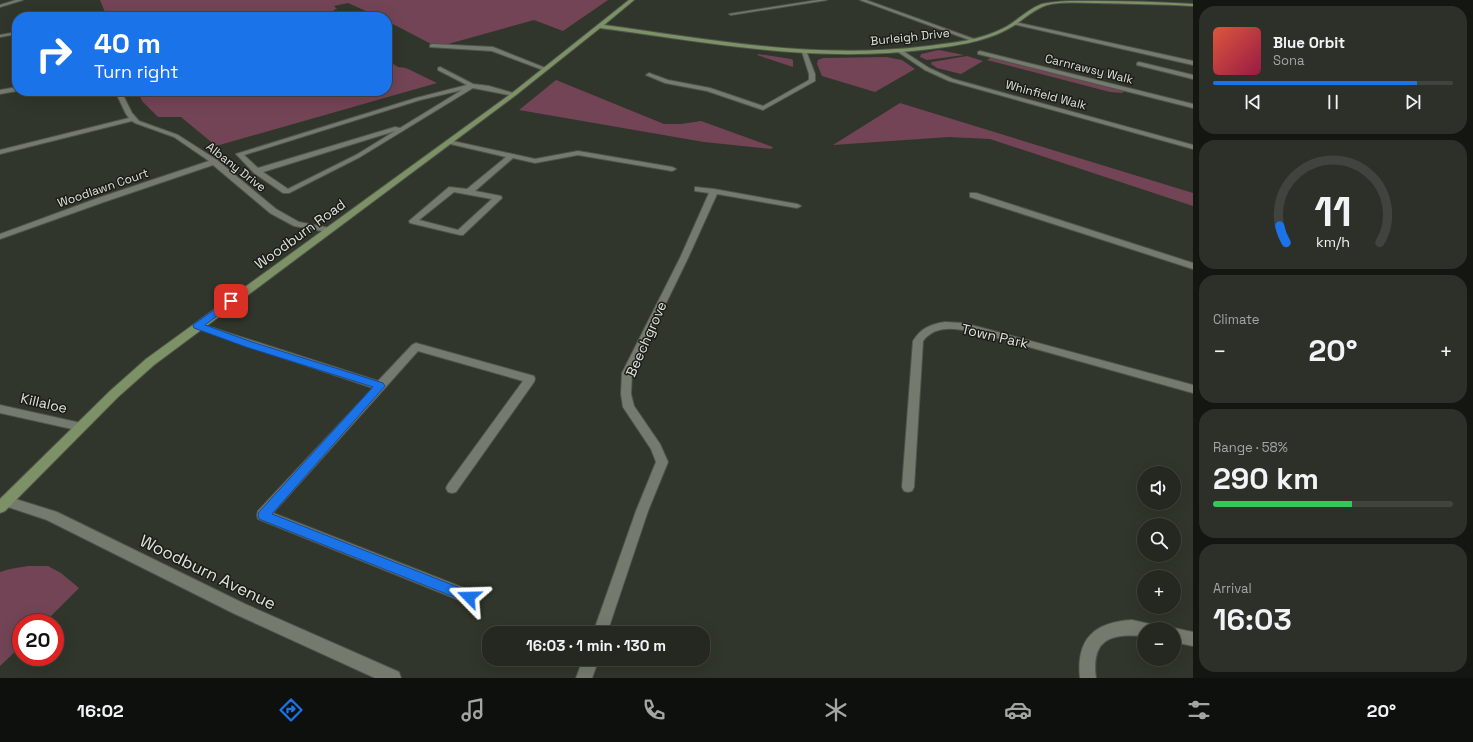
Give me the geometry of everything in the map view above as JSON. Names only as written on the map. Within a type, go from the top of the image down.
[{"type":"street","points":[[0,6],[21,0]]},
{"type":"street","name":"Woodburn Road","points":[[3,504],[114,394],[150,362],[327,230],[514,94],[632,0]]},
{"type":"street","points":[[732,14],[825,0]]},
{"type":"street","points":[[862,0],[974,40]]},
{"type":"street","name":"Burleigh Drive","points":[[600,26],[804,54],[867,53],[900,51],[974,40],[991,35],[1015,23],[1035,8],[1055,3],[1125,2],[1193,4]]},
{"type":"street","points":[[1015,23],[1193,63]]},
{"type":"street","points":[[0,36],[12,34]]},
{"type":"street","points":[[432,46],[493,49],[545,69]]},
{"type":"street","name":"Whinfield Walk","points":[[900,51],[926,69],[951,80],[1193,147]]},
{"type":"street","name":"Carnrawsy Walk","points":[[980,53],[1193,106]]},
{"type":"street","points":[[649,75],[667,82],[708,89],[763,108],[812,81],[812,74],[804,54]]},
{"type":"street","points":[[1139,64],[1193,76]]},
{"type":"street","points":[[440,69],[472,86]]},
{"type":"street","points":[[472,86],[358,156],[294,190],[286,191],[257,171],[239,154],[418,99],[472,86],[489,88],[514,94]]},
{"type":"street","points":[[0,92],[12,90]]},
{"type":"street","points":[[0,152],[133,119],[121,96]]},
{"type":"street","name":"Albany Drive","points":[[133,119],[176,136],[214,162],[273,211],[298,224],[327,230]]},
{"type":"street","points":[[257,171],[409,125]]},
{"type":"street","points":[[448,142],[535,161],[578,153],[672,169]]},
{"type":"street","points":[[469,192],[511,156]]},
{"type":"street","name":"Woodlawn Court","points":[[0,237],[101,200],[214,162]]},
{"type":"street","points":[[452,189],[469,192],[498,198],[460,233],[413,221],[452,189]]},
{"type":"street","points":[[698,189],[797,206]]},
{"type":"street","name":"Beechgrove","points":[[602,626],[642,511],[662,462],[656,447],[629,407],[626,394],[627,373],[684,258],[714,191]]},
{"type":"street","points":[[973,195],[1193,266]]},
{"type":"street","points":[[198,326],[380,386]]},
{"type":"street","name":"Town Park","points":[[908,487],[918,341],[923,334],[936,327],[954,326],[979,330],[1193,389]]},
{"type":"street","points":[[452,488],[530,380],[416,347],[264,515],[469,597]]},
{"type":"street","name":"Killaloe","points":[[0,409],[81,427]]},
{"type":"street","name":"Woodburn Avenue","points":[[3,504],[34,509],[52,516],[240,609],[393,678]]},
{"type":"street","points":[[1088,678],[1086,655],[1089,648],[1098,637],[1116,629],[1127,627],[1137,628]]},
{"type":"street","points":[[1181,636],[1193,639]]},
{"type":"street","points":[[584,678],[588,666]]},
{"type":"shaded area","points":[[100,0],[608,0],[563,31],[534,20],[441,46],[435,46],[392,24],[392,12],[368,12],[348,3],[334,6],[337,9],[333,10],[336,12],[105,12]]},
{"type":"shaded area","points":[[939,50],[964,55],[927,60],[920,57],[921,54]]},
{"type":"shaded area","points":[[757,55],[791,59],[793,60],[793,67]]},
{"type":"shaded area","points":[[967,56],[983,61],[961,74],[937,68],[931,64],[932,62]]},
{"type":"shaded area","points":[[886,57],[902,60],[915,69],[875,92],[822,76],[817,64],[818,60],[823,58]]},
{"type":"shaded area","points":[[992,57],[1126,90],[1122,93],[1110,92],[987,60]]},
{"type":"shaded area","points":[[392,63],[398,67],[406,68],[437,83],[392,96]]},
{"type":"shaded area","points":[[556,80],[664,124],[681,124],[701,121],[773,147],[771,149],[704,142],[519,110]]},
{"type":"shaded area","points":[[140,96],[391,96],[216,146],[181,117],[158,117],[142,101]]},
{"type":"shaded area","points":[[900,103],[1193,193],[1193,206],[990,139],[949,137],[833,145]]},
{"type":"shaded area","points":[[28,566],[48,566],[61,573],[79,588],[53,614],[12,614],[12,655],[0,666],[0,572]]},
{"type":"route","points":[[231,301],[198,326],[380,386],[264,515],[469,597]]}]
